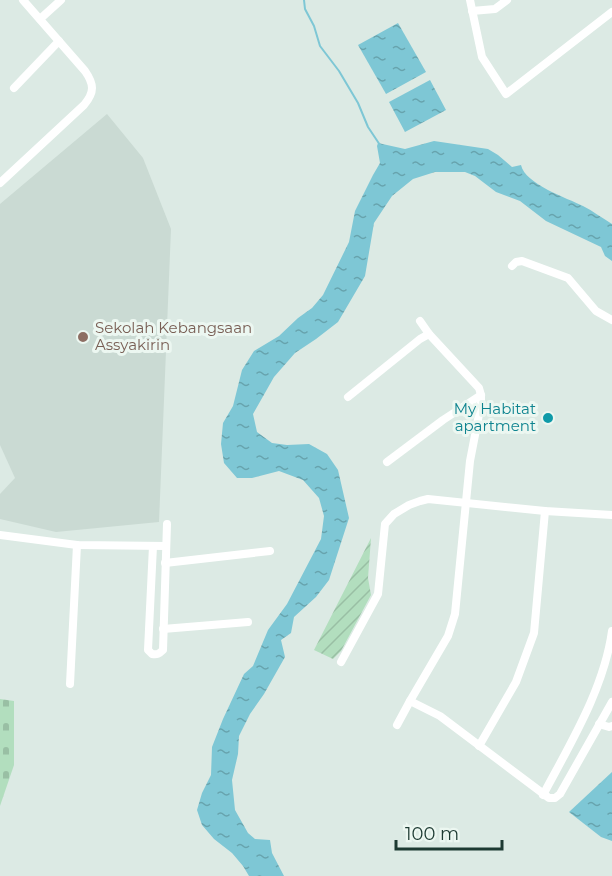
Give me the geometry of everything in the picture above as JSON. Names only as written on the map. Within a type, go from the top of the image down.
[{"type":"street","points":[[0,183],[84,105],[92,94],[93,88],[91,79],[85,71],[23,0]]},
{"type":"street","points":[[40,19],[61,0]]},
{"type":"street","points":[[470,0],[482,57],[506,94],[612,12]]},
{"type":"street","points":[[472,11],[495,9],[507,0]]},
{"type":"street","points":[[14,88],[59,40]]},
{"type":"street","points":[[512,266],[522,261],[568,278],[596,311],[612,320]]},
{"type":"street","points":[[398,725],[448,636],[455,614],[470,461],[481,404],[479,388],[429,334],[420,321]]},
{"type":"street","points":[[348,397],[429,334]]},
{"type":"street","points":[[387,462],[481,395]]},
{"type":"street","points":[[341,662],[378,594],[385,524],[394,514],[428,499],[545,511],[612,515]]},
{"type":"street","points":[[479,746],[516,682],[534,633],[545,511]]},
{"type":"street","points":[[153,546],[148,650],[152,654],[160,654],[163,650],[167,524]]},
{"type":"street","points":[[0,542],[0,535],[77,545],[166,546]]},
{"type":"street","points":[[70,684],[77,545]]},
{"type":"street","points":[[165,563],[270,551]]},
{"type":"street","points":[[163,629],[248,622]]},
{"type":"street","points":[[543,795],[589,705],[609,649],[612,631]]},
{"type":"street","points":[[410,701],[440,716],[549,798],[555,798],[560,794],[612,702]]},
{"type":"street","points":[[599,724],[612,726]]},
{"type":"shaded area","name":"Sekolah Kebangsaan Assyakirin","points":[[107,114],[143,158],[171,229],[159,522],[56,532],[0,519],[0,494],[15,478],[0,445],[0,204]]},
{"type":"green space","points":[[371,538],[368,578],[371,595],[341,651],[333,659],[314,650]]},
{"type":"green space","points":[[0,699],[14,701],[14,765],[0,806]]},
{"type":"water","points":[[398,23],[426,72],[386,94],[358,45]]},
{"type":"water","points":[[430,80],[446,110],[405,132],[389,102]]},
{"type":"water","points":[[434,141],[488,149],[512,167],[521,165],[524,172],[538,184],[587,208],[612,224],[612,261],[605,256],[601,247],[546,221],[520,201],[496,192],[475,176],[465,172],[435,172],[413,179],[392,196],[374,223],[365,276],[338,322],[295,353],[274,377],[253,414],[257,432],[272,443],[309,444],[327,454],[338,470],[349,518],[329,580],[316,597],[294,617],[291,633],[281,640],[285,657],[239,736],[238,754],[232,780],[235,810],[248,833],[255,839],[270,840],[272,853],[284,876],[249,876],[232,853],[214,839],[202,825],[197,810],[211,775],[212,747],[223,719],[244,674],[253,666],[268,630],[287,604],[321,539],[324,516],[319,498],[303,480],[279,471],[252,478],[237,478],[224,463],[221,444],[223,423],[233,406],[242,370],[254,351],[279,336],[312,308],[323,295],[349,242],[355,211],[380,163],[378,143],[405,149]]},
{"type":"water","points":[[612,772],[612,841],[601,837],[569,812]]},
{"type":"waterway","points":[[304,0],[305,9],[314,26],[320,46],[339,71],[380,145]]},
{"type":"place","name":"Sekolah Kebangsaan Assyakirin","points":[[83,337]]},
{"type":"place","name":"My Habitat apartment","points":[[548,418]]}]
